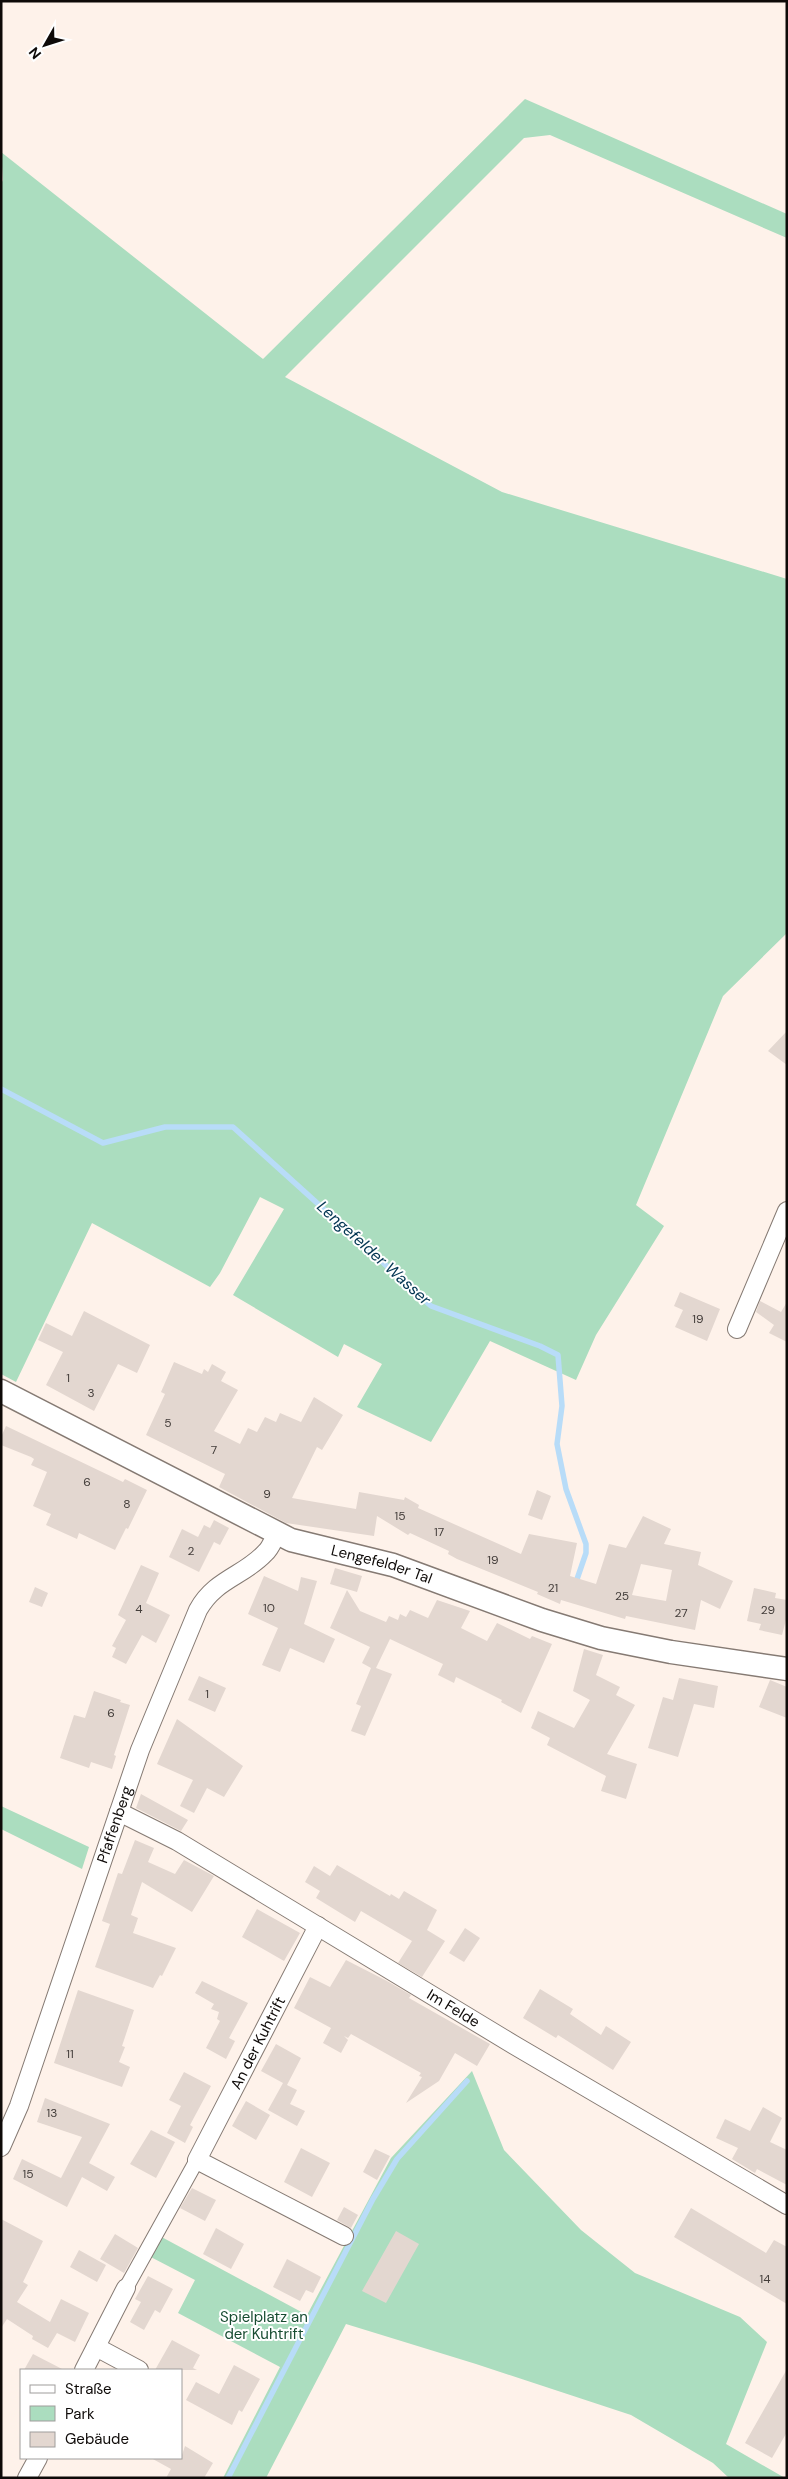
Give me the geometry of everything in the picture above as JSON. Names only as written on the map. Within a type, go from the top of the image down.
[{"type":"street","points":[[738,1329],[787,1211]]},
{"type":"street","name":"Lengefelder Tal","points":[[1,1391],[277,1533],[305,1544],[393,1565],[542,1620],[601,1638],[671,1652],[787,1669]]},
{"type":"street","name":"Pfaffenberg","points":[[1,2148],[21,2102],[146,1733],[201,1605],[224,1581],[263,1556],[277,1533]]},
{"type":"street","name":"Im Felde","points":[[118,1812],[177,1841],[514,2045],[787,2205]]},
{"type":"street","name":"An der Kuhtrift","points":[[85,2369],[126,2288],[197,2160],[318,1926]]},
{"type":"street","points":[[197,2160],[344,2236]]},
{"type":"street","points":[[96,2347],[137,2369]]},
{"type":"street","points":[[28,2478],[38,2459]]},
{"type":"green space","points":[[525,99],[787,214],[787,238],[550,135],[524,138],[285,377],[502,492],[787,579],[787,933],[723,996],[636,1205],[664,1226],[596,1335],[576,1380],[490,1341],[431,1442],[357,1407],[382,1364],[344,1344],[338,1357],[233,1295],[284,1209],[260,1197],[220,1273],[210,1287],[92,1223],[16,1382],[1,1374],[1,184],[3,180],[1,152],[263,359]]},
{"type":"green space","points":[[1,1806],[89,1847],[82,1869],[1,1829]]},
{"type":"green space","name":"Spielplatz an der Kuhtrift","points":[[472,2071],[504,2150],[581,2230],[635,2273],[740,2317],[767,2342],[726,2444],[785,2478],[729,2478],[713,2463],[631,2415],[346,2324],[266,2478],[223,2478],[280,2367],[178,2313],[195,2280],[145,2254],[156,2234],[307,2315],[391,2158]]},
{"type":"building","points":[[787,1031],[787,1065],[768,1051]]},
{"type":"building","points":[[680,1292],[720,1309],[707,1341],[675,1327],[683,1310],[674,1306]]},
{"type":"building","points":[[760,1301],[781,1312],[787,1302],[787,1342],[769,1333],[774,1325],[756,1312]]},
{"type":"building","points":[[84,1311],[150,1345],[137,1373],[118,1364],[94,1411],[46,1385],[63,1352],[38,1340],[46,1323],[72,1336]]},
{"type":"building","points":[[174,1362],[202,1374],[204,1369],[208,1372],[212,1364],[226,1372],[221,1381],[238,1390],[214,1431],[240,1444],[248,1428],[257,1432],[265,1417],[276,1422],[280,1413],[301,1422],[314,1397],[343,1415],[322,1450],[317,1447],[292,1498],[356,1509],[359,1492],[404,1500],[405,1497],[419,1505],[418,1508],[521,1554],[529,1534],[577,1543],[570,1576],[596,1584],[609,1544],[626,1548],[643,1516],[671,1529],[664,1544],[701,1552],[698,1565],[733,1581],[720,1609],[701,1600],[695,1630],[626,1616],[625,1619],[561,1600],[560,1604],[537,1594],[538,1592],[457,1559],[448,1554],[449,1551],[410,1533],[408,1535],[377,1516],[374,1536],[286,1523],[219,1487],[225,1474],[146,1435],[165,1394],[161,1392]],"holes":[[[641,1564],[672,1570],[666,1601],[632,1595]]]},
{"type":"building","points":[[6,1426],[123,1482],[125,1479],[147,1490],[128,1529],[126,1528],[115,1550],[79,1533],[77,1539],[46,1525],[51,1514],[33,1506],[47,1472],[31,1465],[34,1459],[31,1457],[1,1445],[1,1437]]},
{"type":"building","points":[[537,1490],[551,1496],[542,1520],[528,1515]]},
{"type":"building","points":[[214,1520],[229,1528],[220,1545],[214,1542],[199,1572],[169,1557],[182,1529],[198,1537],[204,1525],[210,1528]]},
{"type":"building","points":[[141,1565],[159,1573],[146,1603],[170,1615],[156,1643],[142,1635],[126,1664],[112,1657],[116,1648],[112,1646],[126,1620],[118,1615]]},
{"type":"building","points":[[335,1568],[362,1576],[357,1592],[330,1584]]},
{"type":"building","points":[[264,1576],[298,1591],[301,1577],[317,1581],[304,1624],[335,1639],[324,1663],[290,1648],[280,1672],[262,1665],[278,1628],[248,1614]]},
{"type":"building","points":[[35,1587],[48,1593],[42,1607],[29,1602]]},
{"type":"building","points":[[754,1588],[776,1593],[775,1598],[787,1600],[787,1616],[782,1635],[759,1630],[761,1624],[747,1621]]},
{"type":"building","points":[[347,1590],[360,1611],[386,1622],[389,1616],[398,1620],[400,1614],[406,1617],[410,1610],[428,1618],[437,1600],[470,1611],[461,1628],[487,1641],[497,1623],[530,1639],[532,1636],[552,1644],[521,1713],[501,1702],[502,1700],[456,1677],[454,1683],[438,1675],[443,1664],[390,1639],[376,1668],[392,1674],[365,1736],[351,1731],[361,1706],[356,1704],[371,1668],[362,1663],[370,1647],[330,1628]]},
{"type":"building","points":[[584,1649],[603,1655],[596,1675],[620,1687],[616,1695],[635,1705],[607,1754],[637,1764],[626,1799],[601,1791],[606,1776],[547,1745],[550,1738],[531,1728],[538,1711],[574,1728],[590,1700],[573,1691]]},
{"type":"building","points":[[199,1676],[226,1688],[215,1712],[188,1700]]},
{"type":"building","points":[[679,1678],[718,1686],[714,1708],[694,1704],[678,1757],[648,1748],[663,1697],[673,1700]]},
{"type":"building","points":[[770,1680],[787,1687],[787,1718],[759,1707]]},
{"type":"building","points":[[94,1691],[130,1705],[114,1755],[116,1756],[112,1769],[91,1762],[89,1768],[60,1758],[74,1715],[85,1718]]},
{"type":"building","points":[[177,1719],[243,1766],[224,1797],[207,1788],[194,1813],[180,1806],[193,1780],[157,1764]]},
{"type":"building","points":[[141,1794],[188,1820],[181,1831],[136,1808]]},
{"type":"building","points":[[135,1840],[154,1848],[148,1862],[175,1874],[184,1860],[214,1876],[192,1912],[142,1882],[131,1915],[138,1918],[133,1933],[176,1948],[162,1976],[160,1975],[153,1988],[95,1967],[110,1924],[102,1921],[118,1873],[122,1874]]},
{"type":"building","points":[[337,1865],[390,1896],[391,1894],[399,1899],[404,1891],[437,1910],[427,1930],[445,1941],[422,1977],[398,1963],[412,1941],[361,1911],[355,1922],[316,1898],[320,1891],[305,1882],[314,1866],[330,1876]]},
{"type":"building","points":[[257,1909],[300,1933],[284,1961],[242,1937]]},
{"type":"building","points":[[465,1928],[480,1938],[464,1962],[449,1953]]},
{"type":"building","points":[[346,1960],[411,1995],[409,1998],[490,2044],[477,2066],[455,2053],[439,2081],[406,2103],[422,2077],[419,2076],[421,2073],[351,2034],[348,2038],[344,2036],[348,2040],[341,2053],[323,2043],[331,2028],[294,2008],[310,1977],[330,1987]]},
{"type":"building","points":[[202,1981],[248,2003],[229,2038],[235,2041],[226,2059],[206,2048],[220,2021],[217,2019],[219,2012],[211,2009],[214,2004],[195,1993]]},
{"type":"building","points":[[540,1989],[573,2009],[570,2014],[601,2035],[606,2026],[631,2042],[613,2070],[558,2035],[556,2038],[523,2018]]},
{"type":"building","points":[[78,1990],[134,2010],[122,2046],[125,2047],[119,2062],[130,2067],[122,2087],[54,2063]]},
{"type":"building","points":[[276,2044],[301,2058],[287,2085],[297,2090],[290,2104],[305,2111],[297,2126],[268,2110],[283,2083],[261,2071]]},
{"type":"building","points":[[184,2072],[211,2086],[190,2125],[193,2127],[185,2143],[167,2133],[181,2106],[169,2100]]},
{"type":"building","points":[[45,2098],[110,2124],[89,2163],[115,2177],[107,2191],[82,2177],[67,2207],[13,2179],[22,2159],[61,2178],[82,2137],[37,2122]]},
{"type":"building","points":[[246,2101],[270,2115],[256,2140],[232,2126]]},
{"type":"building","points":[[763,2107],[782,2118],[770,2142],[787,2150],[787,2185],[757,2169],[755,2173],[732,2159],[738,2148],[716,2138],[725,2119],[750,2131]]},
{"type":"building","points":[[151,2130],[175,2142],[156,2178],[130,2164]]},
{"type":"building","points":[[301,2148],[330,2163],[312,2197],[284,2182]]},
{"type":"building","points":[[375,2149],[390,2156],[377,2180],[363,2172]]},
{"type":"building","points":[[192,2188],[216,2200],[205,2221],[180,2208]]},
{"type":"building","points":[[344,2207],[358,2215],[351,2228],[337,2220]]},
{"type":"building","points":[[691,2208],[766,2253],[774,2240],[787,2247],[787,2304],[674,2237]]},
{"type":"building","points":[[1,2219],[43,2241],[23,2282],[28,2285],[17,2302],[50,2322],[61,2299],[89,2313],[75,2342],[57,2333],[48,2348],[32,2339],[33,2336],[7,2319],[1,2328]]},
{"type":"building","points":[[216,2228],[244,2244],[231,2269],[203,2254]]},
{"type":"building","points":[[396,2231],[419,2244],[386,2303],[362,2291]]},
{"type":"building","points":[[115,2234],[138,2248],[124,2273],[100,2259]]},
{"type":"building","points":[[79,2250],[106,2265],[97,2282],[70,2267]]},
{"type":"building","points":[[287,2259],[321,2277],[313,2293],[306,2290],[300,2301],[273,2287]]},
{"type":"building","points":[[148,2276],[173,2289],[160,2313],[155,2310],[144,2330],[130,2322],[141,2302],[135,2299]]},
{"type":"building","points":[[172,2340],[200,2355],[193,2368],[197,2370],[156,2369]]},
{"type":"building","points":[[33,2354],[62,2369],[25,2369]]},
{"type":"building","points":[[234,2365],[260,2379],[242,2412],[239,2410],[232,2425],[186,2400],[196,2382],[219,2394]]},
{"type":"building","points":[[787,2369],[787,2432],[772,2458],[745,2443]]},
{"type":"building","points":[[185,2446],[213,2463],[204,2478],[166,2478],[171,2469],[153,2459],[182,2459]]},
{"type":"waterway","name":"Lengefelder Wasser","points":[[1,1089],[103,1143],[165,1127],[233,1127],[431,1306],[540,1346],[558,1355],[562,1406],[557,1444],[566,1489],[586,1544],[586,1553],[575,1585]]},
{"type":"waterway","points":[[228,2478],[373,2199],[397,2159],[467,2081]]}]
